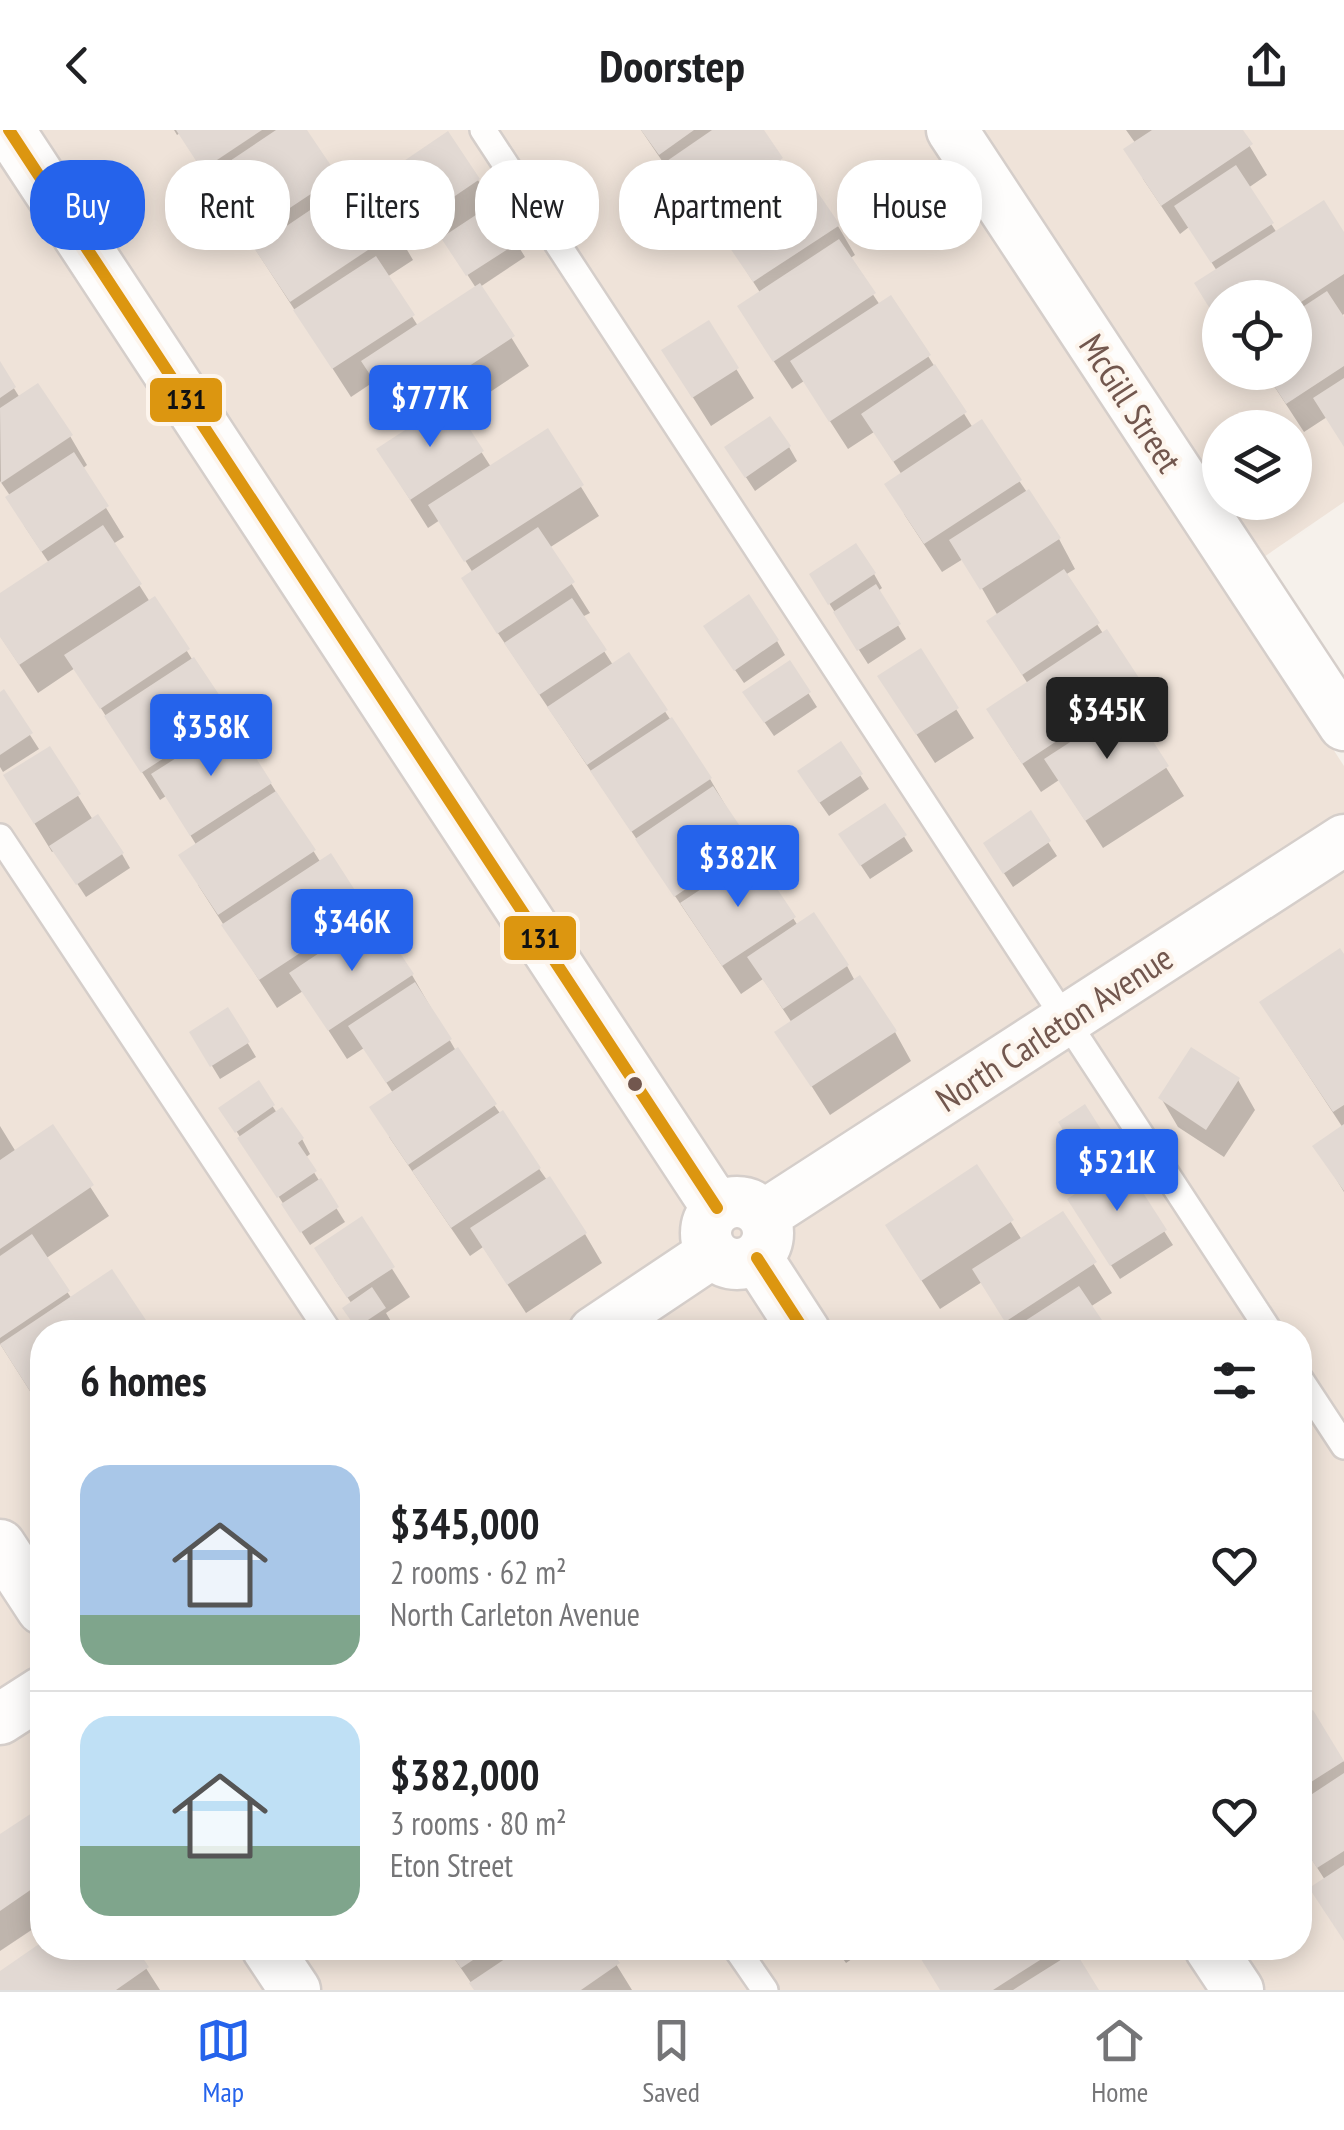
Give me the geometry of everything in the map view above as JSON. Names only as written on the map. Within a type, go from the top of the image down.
[{"type":"street","points":[[9,130],[798,1320]]},
{"type":"street","name":"McGill Street","points":[[952,130],[1344,725]]},
{"type":"street","name":"North Carleton Avenue","points":[[612,1320],[737,1234],[1344,840]]},
{"type":"street","points":[[0,1544],[30,1590]]},
{"type":"street","points":[[0,1719],[30,1700]]},
{"type":"street","points":[[275,1960],[296,1990]]},
{"type":"street","points":[[1218,1960],[1238,1990]]},
{"type":"lane","points":[[483,130],[1262,1320]]},
{"type":"lane","points":[[0,837],[321,1320]]},
{"type":"lane","points":[[1312,1397],[1344,1446]]},
{"type":"lane","points":[[744,1960],[764,1990]]},
{"type":"shaded area","points":[[0,130],[1344,130],[1344,502],[1226,583],[1344,766],[1344,1990],[0,1990]]},
{"type":"building","points":[[176,130],[262,130],[217,160],[196,160]]},
{"type":"building","points":[[276,130],[307,130],[327,160],[310,160],[310,195],[290,208],[290,160],[231,160]]},
{"type":"building","points":[[641,130],[694,130],[659,155]]},
{"type":"building","points":[[712,130],[764,130],[783,158],[780,160],[668,160]]},
{"type":"building","points":[[1152,130],[1243,130],[1253,144],[1161,206],[1123,149]]},
{"type":"building","points":[[448,131],[475,172],[475,182],[455,196],[455,160],[405,160]]},
{"type":"building","points":[[1236,165],[1274,223],[1211,263],[1174,206]]},
{"type":"building","points":[[817,191],[837,221],[837,227],[817,240]]},
{"type":"building","points":[[1324,200],[1344,232],[1344,274],[1312,295],[1312,280],[1202,280],[1202,296],[1194,283]]},
{"type":"building","points":[[310,210],[310,250],[368,250],[290,302],[255,250],[290,250],[290,224]]},
{"type":"building","points":[[475,216],[475,250],[507,250],[466,276],[449,250],[455,250],[455,229]]},
{"type":"building","points":[[837,240],[837,250],[847,250],[876,293],[773,362],[737,306]]},
{"type":"building","points":[[731,250],[802,250],[753,282]]},
{"type":"building","points":[[376,256],[415,315],[332,369],[293,310]]},
{"type":"building","points":[[480,283],[515,336],[396,414],[361,361]]},
{"type":"building","points":[[1327,291],[1344,317],[1344,366],[1312,387],[1312,301]]},
{"type":"building","points":[[891,295],[931,355],[829,422],[790,361]]},
{"type":"building","points":[[709,320],[739,368],[692,398],[661,350]]},
{"type":"building","points":[[0,361],[16,387],[0,398]]},
{"type":"building","points":[[935,364],[967,412],[893,462],[861,414]]},
{"type":"building","points":[[1344,378],[1344,447],[1313,398]]},
{"type":"building","points":[[38,383],[73,435],[1,483],[0,408]]},
{"type":"building","points":[[1277,390],[1307,390],[1286,404]]},
{"type":"building","points":[[451,400],[484,451],[410,500],[376,449]]},
{"type":"building","points":[[770,416],[791,446],[745,478],[724,447]]},
{"type":"building","points":[[982,419],[1022,480],[924,544],[884,484]]},
{"type":"building","points":[[548,428],[584,485],[464,562],[428,505]]},
{"type":"building","points":[[74,452],[109,506],[41,552],[5,497]]},
{"type":"building","points":[[1029,489],[1061,538],[980,590],[949,540]]},
{"type":"building","points":[[103,525],[142,584],[19,665],[0,637],[0,593]]},
{"type":"building","points":[[538,527],[575,582],[497,634],[461,578]]},
{"type":"building","points":[[856,543],[876,573],[828,605],[809,574]]},
{"type":"building","points":[[1064,569],[1100,623],[1022,675],[986,621]]},
{"type":"building","points":[[876,584],[901,624],[857,651],[833,612]]},
{"type":"building","points":[[749,594],[779,640],[734,671],[703,626]]},
{"type":"building","points":[[155,596],[190,649],[100,709],[64,655]]},
{"type":"building","points":[[572,598],[607,650],[539,695],[504,643]]},
{"type":"building","points":[[1107,629],[1143,684],[1022,764],[986,709]]},
{"type":"building","points":[[921,648],[959,708],[916,735],[877,676]]},
{"type":"building","points":[[629,652],[668,710],[587,765],[547,707]]},
{"type":"building","points":[[194,657],[232,714],[141,773],[104,716]]},
{"type":"building","points":[[790,660],[811,692],[764,723],[742,692]]},
{"type":"building","points":[[4,689],[33,733],[0,755],[0,692]]},
{"type":"building","points":[[1129,704],[1169,766],[1085,821],[1044,759]]},
{"type":"building","points":[[672,717],[712,778],[631,832],[590,771]]},
{"type":"building","points":[[233,722],[272,783],[190,836],[151,774]]},
{"type":"building","points":[[841,741],[863,774],[819,803],[797,771]]},
{"type":"building","points":[[50,746],[81,794],[34,824],[3,775]]},
{"type":"building","points":[[713,786],[752,844],[674,897],[635,839]]},
{"type":"building","points":[[276,791],[316,850],[218,915],[178,855]]},
{"type":"building","points":[[885,803],[907,835],[860,866],[838,834]]},
{"type":"building","points":[[1031,810],[1051,841],[1003,874],[983,843]]},
{"type":"building","points":[[98,814],[124,853],[76,885],[49,846]]},
{"type":"building","points":[[331,853],[367,909],[259,980],[221,925]]},
{"type":"building","points":[[754,854],[796,917],[722,966],[680,903]]},
{"type":"building","points":[[814,912],[849,965],[783,1009],[747,957]]},
{"type":"building","points":[[375,916],[414,974],[328,1031],[289,973]]},
{"type":"building","points":[[1340,948],[1344,954],[1344,1105],[1333,1112],[1259,1002]]},
{"type":"building","points":[[860,975],[897,1031],[811,1087],[774,1032]]},
{"type":"building","points":[[415,982],[452,1039],[386,1083],[348,1026]]},
{"type":"building","points":[[228,1007],[250,1042],[210,1067],[189,1032]]},
{"type":"building","points":[[458,1047],[497,1104],[408,1165],[369,1107]]},
{"type":"building","points":[[1191,1047],[1240,1078],[1206,1130],[1158,1098]]},
{"type":"building","points":[[259,1080],[275,1105],[235,1133],[218,1108]]},
{"type":"building","points":[[1085,1104],[1114,1150],[1087,1167],[1058,1122]]},
{"type":"building","points":[[282,1107],[304,1138],[298,1143],[317,1171],[277,1198],[237,1138]]},
{"type":"building","points":[[503,1110],[541,1168],[451,1228],[412,1171]]},
{"type":"building","points":[[53,1124],[94,1185],[0,1249],[0,1160]]},
{"type":"building","points":[[1344,1124],[1344,1191],[1312,1146]]},
{"type":"building","points":[[1124,1163],[1167,1230],[1110,1266],[1067,1199]]},
{"type":"building","points":[[977,1164],[1014,1220],[921,1281],[885,1225]]},
{"type":"building","points":[[550,1176],[587,1233],[507,1285],[470,1228]]},
{"type":"building","points":[[321,1178],[339,1207],[300,1233],[281,1204]]},
{"type":"building","points":[[1063,1211],[1097,1262],[1008,1320],[1004,1320],[972,1269]]},
{"type":"building","points":[[362,1216],[395,1267],[347,1298],[314,1248]]},
{"type":"building","points":[[32,1234],[70,1291],[0,1338],[0,1256]]},
{"type":"building","points":[[112,1269],[146,1320],[36,1320]]},
{"type":"building","points":[[1079,1286],[1102,1320],[1027,1320]]},
{"type":"building","points":[[372,1287],[386,1308],[368,1320],[350,1320],[342,1308]]},
{"type":"building","points":[[30,1324],[30,1391],[0,1344]]},
{"type":"building","points":[[1312,1711],[1344,1761],[1312,1781]]},
{"type":"building","points":[[1344,1773],[1344,1851],[1317,1868],[1312,1860],[1312,1794]]},
{"type":"building","points":[[30,1814],[30,1890],[0,1911],[0,1834]]},
{"type":"building","points":[[1344,1865],[1344,1941],[1312,1893],[1312,1886]]},
{"type":"building","points":[[30,1950],[30,1960],[144,1960],[149,1967],[116,1990],[0,1990],[0,1971]]},
{"type":"building","points":[[455,1960],[473,1960],[461,1968]]},
{"type":"building","points":[[503,1960],[620,1963],[581,1990],[474,1990],[469,1983]]},
{"type":"building","points":[[922,1960],[1040,1960],[993,1990],[940,1990]]},
{"type":"building","points":[[1061,1960],[1081,1960],[1099,1990],[1013,1990]]},
{"type":"transit line","name":"131","points":[[9,130],[717,1208]]},
{"type":"transit line","name":"131","points":[[757,1258],[797,1320]]}]
